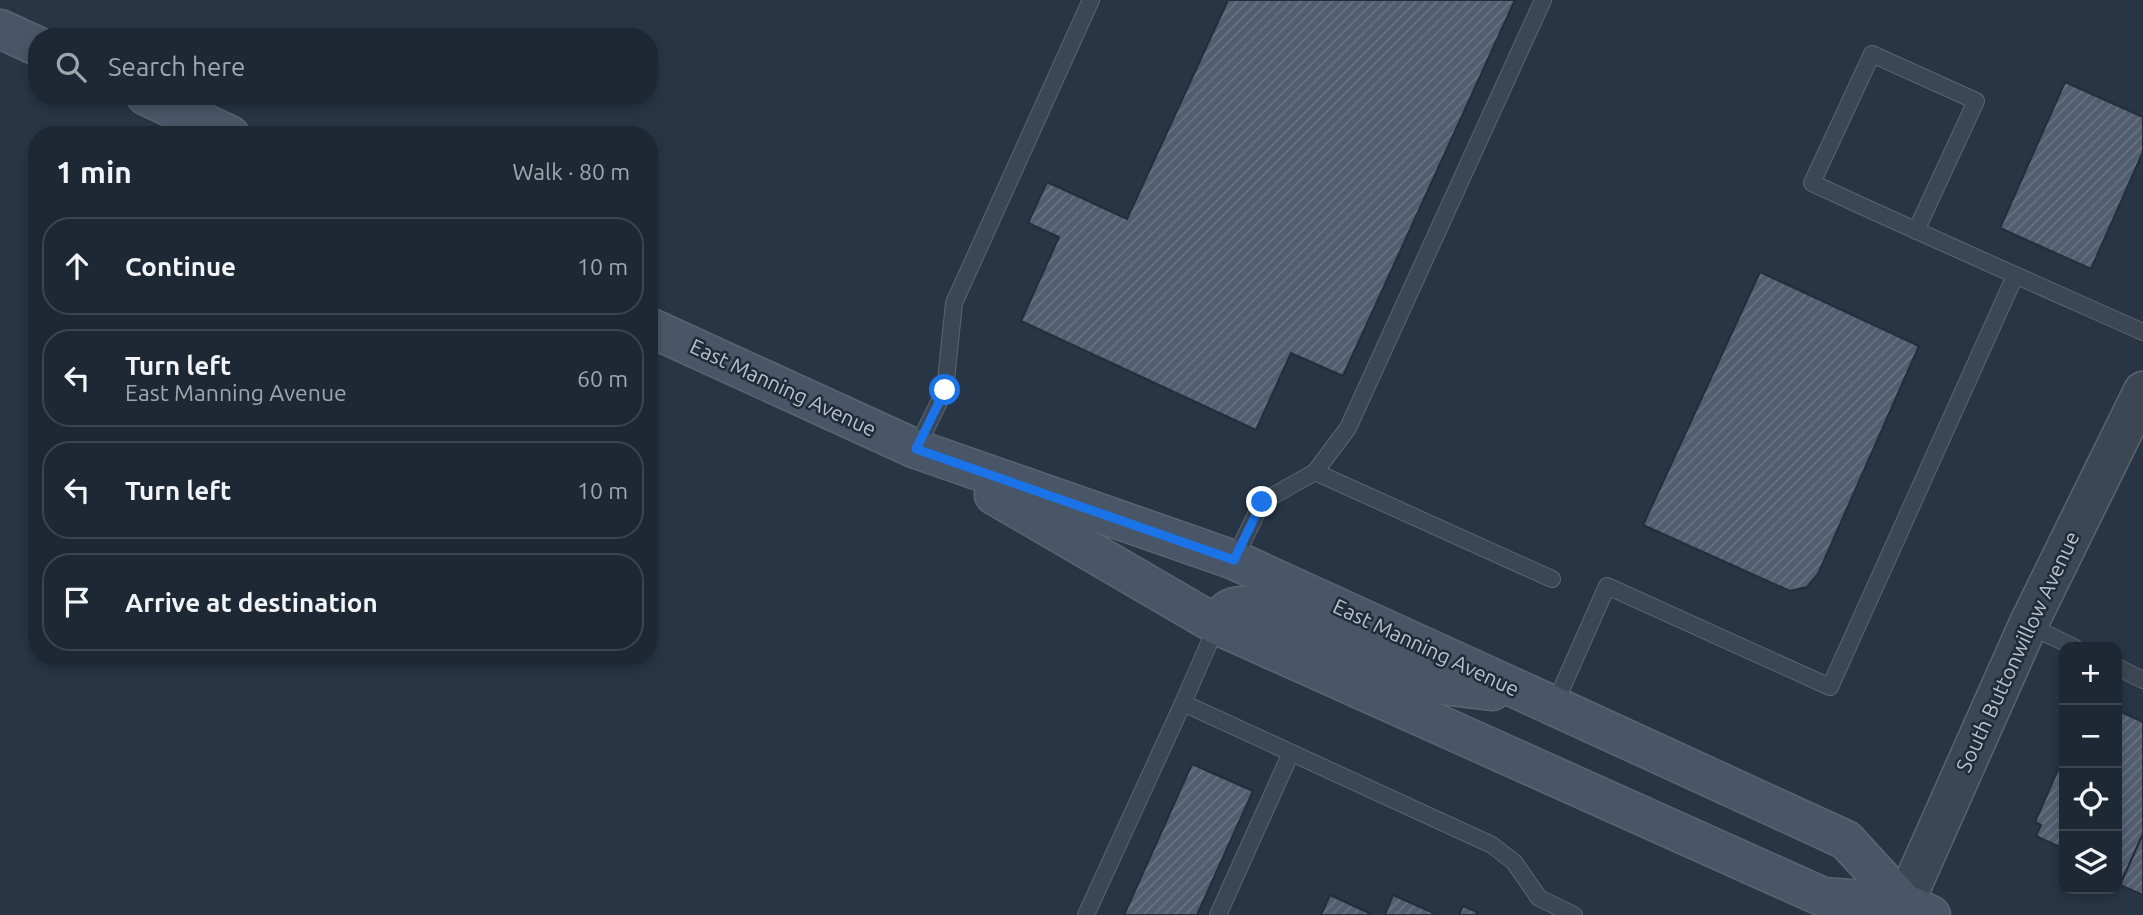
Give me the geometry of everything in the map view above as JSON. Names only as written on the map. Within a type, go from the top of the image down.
[{"type":"main road","points":[[0,29],[28,42]]},
{"type":"main road","points":[[165,105],[211,126]]},
{"type":"main road","name":"East Manning Avenue","points":[[658,331],[916,449],[1234,560],[1846,840],[1912,911]]},
{"type":"main road","name":"East Manning Avenue","points":[[916,449],[1217,625],[1824,897],[1912,911]]},
{"type":"main road","points":[[1217,625],[1225,611],[1233,606],[1246,606],[1432,684],[1543,701]]},
{"type":"street","name":"South Buttonwillow Avenue","points":[[1912,911],[2028,625],[2142,395]]},
{"type":"lane","points":[[916,449],[945,390],[954,303],[1091,0]]},
{"type":"lane","points":[[1234,560],[1262,502],[1315,472],[1348,428],[1543,0]]},
{"type":"lane","points":[[1916,231],[1976,101],[1872,54],[1812,183],[1916,231],[2015,276],[2143,332]]},
{"type":"lane","points":[[1543,701],[1607,586],[1830,687],[2015,276]]},
{"type":"lane","points":[[1315,472],[1552,579]]},
{"type":"lane","points":[[1086,915],[1217,625]]},
{"type":"lane","points":[[2028,625],[2064,642]]},
{"type":"lane","points":[[2122,670],[2143,680]]},
{"type":"lane","points":[[1182,703],[1290,755],[1492,845],[1514,862],[1539,898],[1574,915]]},
{"type":"lane","points":[[1218,915],[1290,755]]},
{"type":"building","points":[[1228,0],[1515,0],[1343,376],[1291,353],[1256,430],[1021,321],[1059,237],[1028,223],[1047,182],[1127,219]]},
{"type":"building","points":[[2065,82],[2143,117],[2143,152],[2091,269],[2000,228]]},
{"type":"building","points":[[1760,272],[1919,346],[1818,574],[1807,587],[1790,591],[1643,525]]},
{"type":"building","points":[[2122,712],[2143,722],[2143,834],[2122,881]]},
{"type":"building","points":[[1192,764],[1253,791],[1197,915],[1124,915]]},
{"type":"building","points":[[2059,767],[2059,847],[2036,836],[2041,825],[2035,822]]},
{"type":"building","points":[[2143,834],[2143,895],[2122,886]]},
{"type":"building","points":[[1330,895],[1373,915],[1321,915]]},
{"type":"building","points":[[1393,895],[1438,915],[1385,915]]},
{"type":"building","points":[[1463,906],[1477,912],[1476,915],[1459,915]]},
{"type":"route","points":[[945,390],[916,449],[1234,560],[1262,502]]}]
